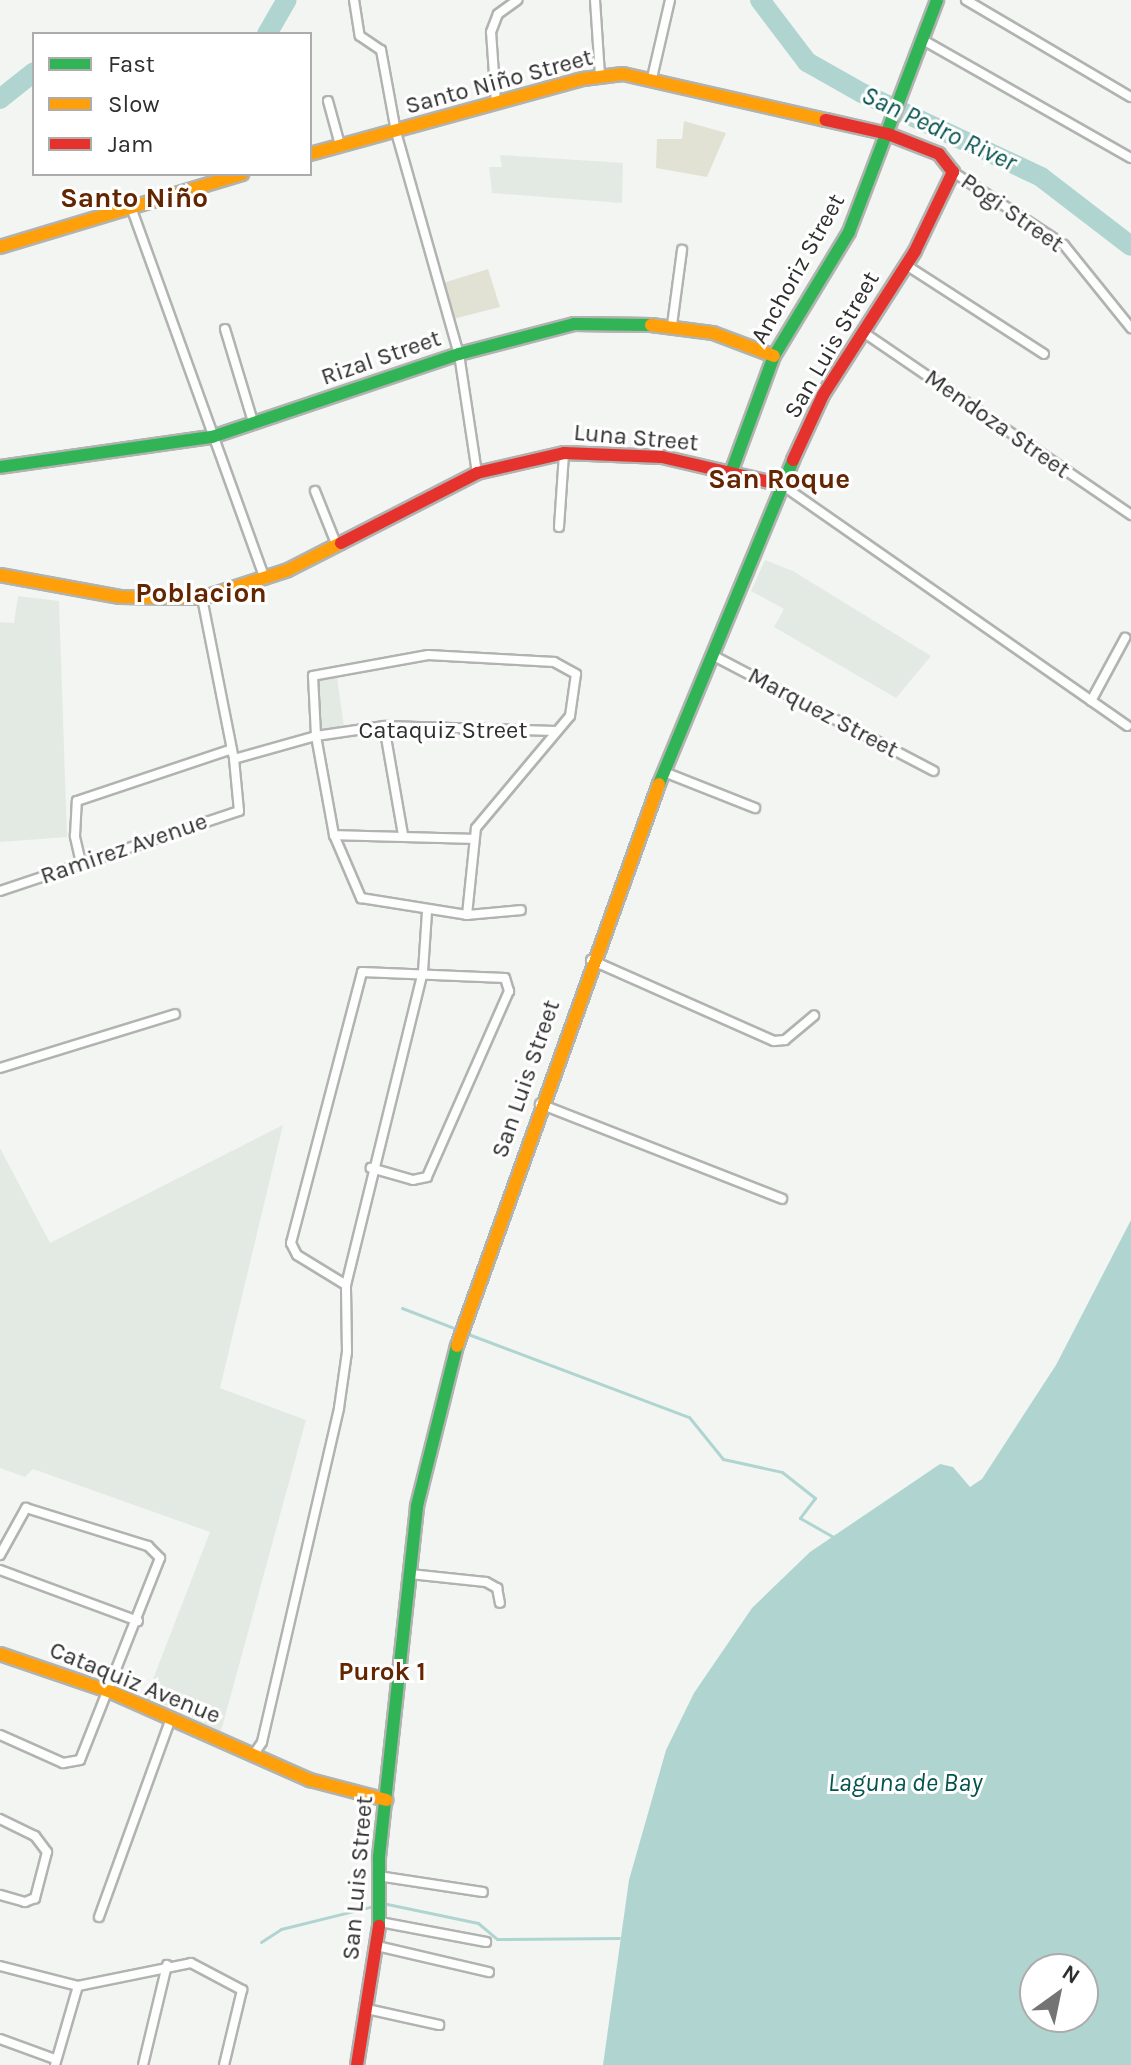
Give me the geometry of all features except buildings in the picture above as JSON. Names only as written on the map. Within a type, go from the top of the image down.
[{"type":"street","points":[[354,0],[360,36],[381,50],[396,132],[459,354],[477,473]]},
{"type":"street","points":[[496,103],[491,32],[498,14],[517,0]]},
{"type":"street","points":[[595,0],[600,75]]},
{"type":"street","points":[[652,78],[670,0]]},
{"type":"street","name":"Anchoriz Street","points":[[732,470],[774,356],[849,232],[908,84],[937,0]]},
{"type":"street","points":[[966,0],[1131,97]]},
{"type":"street","points":[[923,40],[1131,158]]},
{"type":"street","name":"Santo Niño Street","points":[[312,153],[600,75],[652,78],[890,129],[939,154],[953,172]]},
{"type":"street","points":[[328,101],[340,145]]},
{"type":"street","name":"San Luis Street","points":[[357,2065],[380,1922],[378,1876],[409,1613],[409,1573],[417,1506],[460,1333],[591,960],[664,772],[782,485],[823,395],[906,265],[953,172]]},
{"type":"street","name":"Pogi Street","points":[[953,172],[1064,245],[1131,328]]},
{"type":"street","points":[[0,247],[235,176]]},
{"type":"street","points":[[131,207],[265,580]]},
{"type":"street","points":[[672,325],[682,250]]},
{"type":"street","points":[[906,265],[1044,354]]},
{"type":"street","name":"Rizal Street","points":[[0,467],[212,437],[459,354],[574,324],[672,325],[713,333],[774,356]]},
{"type":"street","points":[[225,329],[254,425]]},
{"type":"street","name":"Mendoza Street","points":[[863,332],[1131,515]]},
{"type":"street","points":[[559,527],[564,453]]},
{"type":"street","name":"Luna Street","points":[[0,575],[120,597],[202,598],[265,580],[477,473],[564,453],[662,457],[732,470],[782,485],[1127,726]]},
{"type":"street","points":[[315,491],[337,546]]},
{"type":"street","points":[[202,598],[233,754]]},
{"type":"street","points":[[1091,701],[1125,638]]},
{"type":"street","points":[[467,915],[473,839],[481,818],[570,716],[577,693],[576,674],[567,666],[428,655],[313,676],[316,736],[334,835],[361,898],[467,915],[521,910]]},
{"type":"street","name":"Marquez Street","points":[[712,655],[934,771]]},
{"type":"street","points":[[384,726],[403,835]]},
{"type":"street","name":"Cataquiz Street","points":[[81,863],[75,836],[77,801],[233,754],[316,736],[384,726],[556,731]]},
{"type":"street","name":"Ramirez Avenue","points":[[0,891],[239,811],[242,802],[233,754]]},
{"type":"street","points":[[664,772],[755,808]]},
{"type":"street","points":[[334,835],[473,839]]},
{"type":"street","points":[[254,1754],[262,1742],[342,1395],[346,1285],[371,1168],[423,972],[427,911]]},
{"type":"street","points":[[591,960],[774,1041],[785,1040],[814,1016]]},
{"type":"street","points":[[346,1285],[297,1255],[291,1237],[362,972],[500,976],[508,981],[509,991],[427,1177],[413,1180],[371,1168]]},
{"type":"street","points":[[0,1068],[175,1014]]},
{"type":"street","points":[[540,1104],[782,1199]]},
{"type":"street","points":[[0,1555],[26,1508],[154,1549],[159,1565],[111,1692],[76,1764],[0,1735]]},
{"type":"street","points":[[0,1570],[138,1621]]},
{"type":"street","points":[[409,1573],[486,1582],[497,1588],[500,1603]]},
{"type":"street","name":"Cataquiz Avenue","points":[[0,1654],[111,1692],[310,1780],[386,1800]]},
{"type":"street","points":[[99,1917],[171,1718]]},
{"type":"street","points":[[0,1819],[35,1836],[47,1852],[35,1898],[25,1902],[0,1895]]},
{"type":"street","points":[[378,1876],[483,1892]]},
{"type":"street","points":[[380,1922],[486,1942]]},
{"type":"street","points":[[377,1946],[489,1972]]},
{"type":"street","points":[[0,1966],[78,1986],[167,1965],[191,1963],[242,1990],[224,2065]]},
{"type":"street","points":[[143,2065],[167,1965]]},
{"type":"street","points":[[0,2039],[55,2062],[78,1986]]},
{"type":"street","points":[[367,2009],[439,2025]]},
{"type":"shaded area","points":[[684,121],[726,133],[707,177],[656,168],[657,139],[682,139]]},
{"type":"shaded area","points":[[500,155],[623,163],[622,203],[492,193],[489,167],[502,167]]},
{"type":"shaded area","points":[[488,269],[500,307],[453,319],[443,283]]},
{"type":"shaded area","points":[[765,560],[793,571],[931,656],[896,698],[774,627],[784,609],[751,591]]},
{"type":"shaded area","points":[[18,596],[59,601],[67,837],[0,842],[0,622],[14,623]]},
{"type":"shaded area","points":[[337,677],[344,727],[318,730],[313,681]]},
{"type":"shaded area","points":[[283,1125],[220,1388],[306,1420],[221,1731],[189,1716],[191,1710],[181,1704],[175,1709],[146,1697],[210,1532],[33,1469],[25,1477],[0,1468],[0,1148],[50,1243]]},
{"type":"water","name":"Laguna de Bay","points":[[1131,1220],[1131,2065],[603,2065],[629,1880],[666,1750],[694,1693],[752,1608],[810,1552],[940,1464],[953,1467],[970,1487],[982,1479],[1056,1365]]},
{"type":"waterway","name":"San Pedro River","points":[[268,32],[287,0]]},
{"type":"waterway","name":"San Pedro River","points":[[760,0],[807,62],[862,93],[1041,177],[1131,246]]},
{"type":"waterway","name":"San Pedro River","points":[[0,99],[32,74]]},
{"type":"waterway","points":[[402,1308],[454,1328]]},
{"type":"waterway","points":[[468,1334],[689,1417],[723,1459],[782,1472],[815,1498],[800,1518],[835,1538]]},
{"type":"waterway","points":[[387,1904],[478,1923],[497,1939],[619,1938]]},
{"type":"waterway","points":[[261,1942],[281,1929],[370,1907]]},
{"type":"traffic: fast","points":[[732,470],[774,356],[849,232],[937,0]]},
{"type":"traffic: fast","points":[[0,467],[212,437],[459,354],[574,324],[651,325]]},
{"type":"traffic: fast","points":[[659,784],[793,460]]},
{"type":"traffic: fast","points":[[379,1926],[379,1857],[417,1506],[457,1346]]},
{"type":"traffic: slow","points":[[312,153],[583,79],[623,74],[826,120]]},
{"type":"traffic: slow","points":[[0,247],[235,176]]},
{"type":"traffic: slow","points":[[651,325],[713,333],[774,356]]},
{"type":"traffic: slow","points":[[0,575],[120,597],[202,598],[288,570],[341,543]]},
{"type":"traffic: slow","points":[[457,1346],[659,784]]},
{"type":"traffic: slow","points":[[0,1654],[111,1692],[310,1780],[386,1800]]},
{"type":"traffic: jam","points":[[793,460],[823,395],[915,251],[953,172],[939,154],[888,134],[826,120]]},
{"type":"traffic: jam","points":[[341,543],[477,473],[564,453],[662,457],[782,485]]},
{"type":"traffic: jam","points":[[357,2065],[379,1926]]},
{"type":"district","name":"Santo Niño","points":[[134,198]]},
{"type":"district","name":"San Roque","points":[[779,479]]},
{"type":"district","name":"Poblacion","points":[[201,593]]},
{"type":"district","name":"Purok 1","points":[[382,1672]]}]
